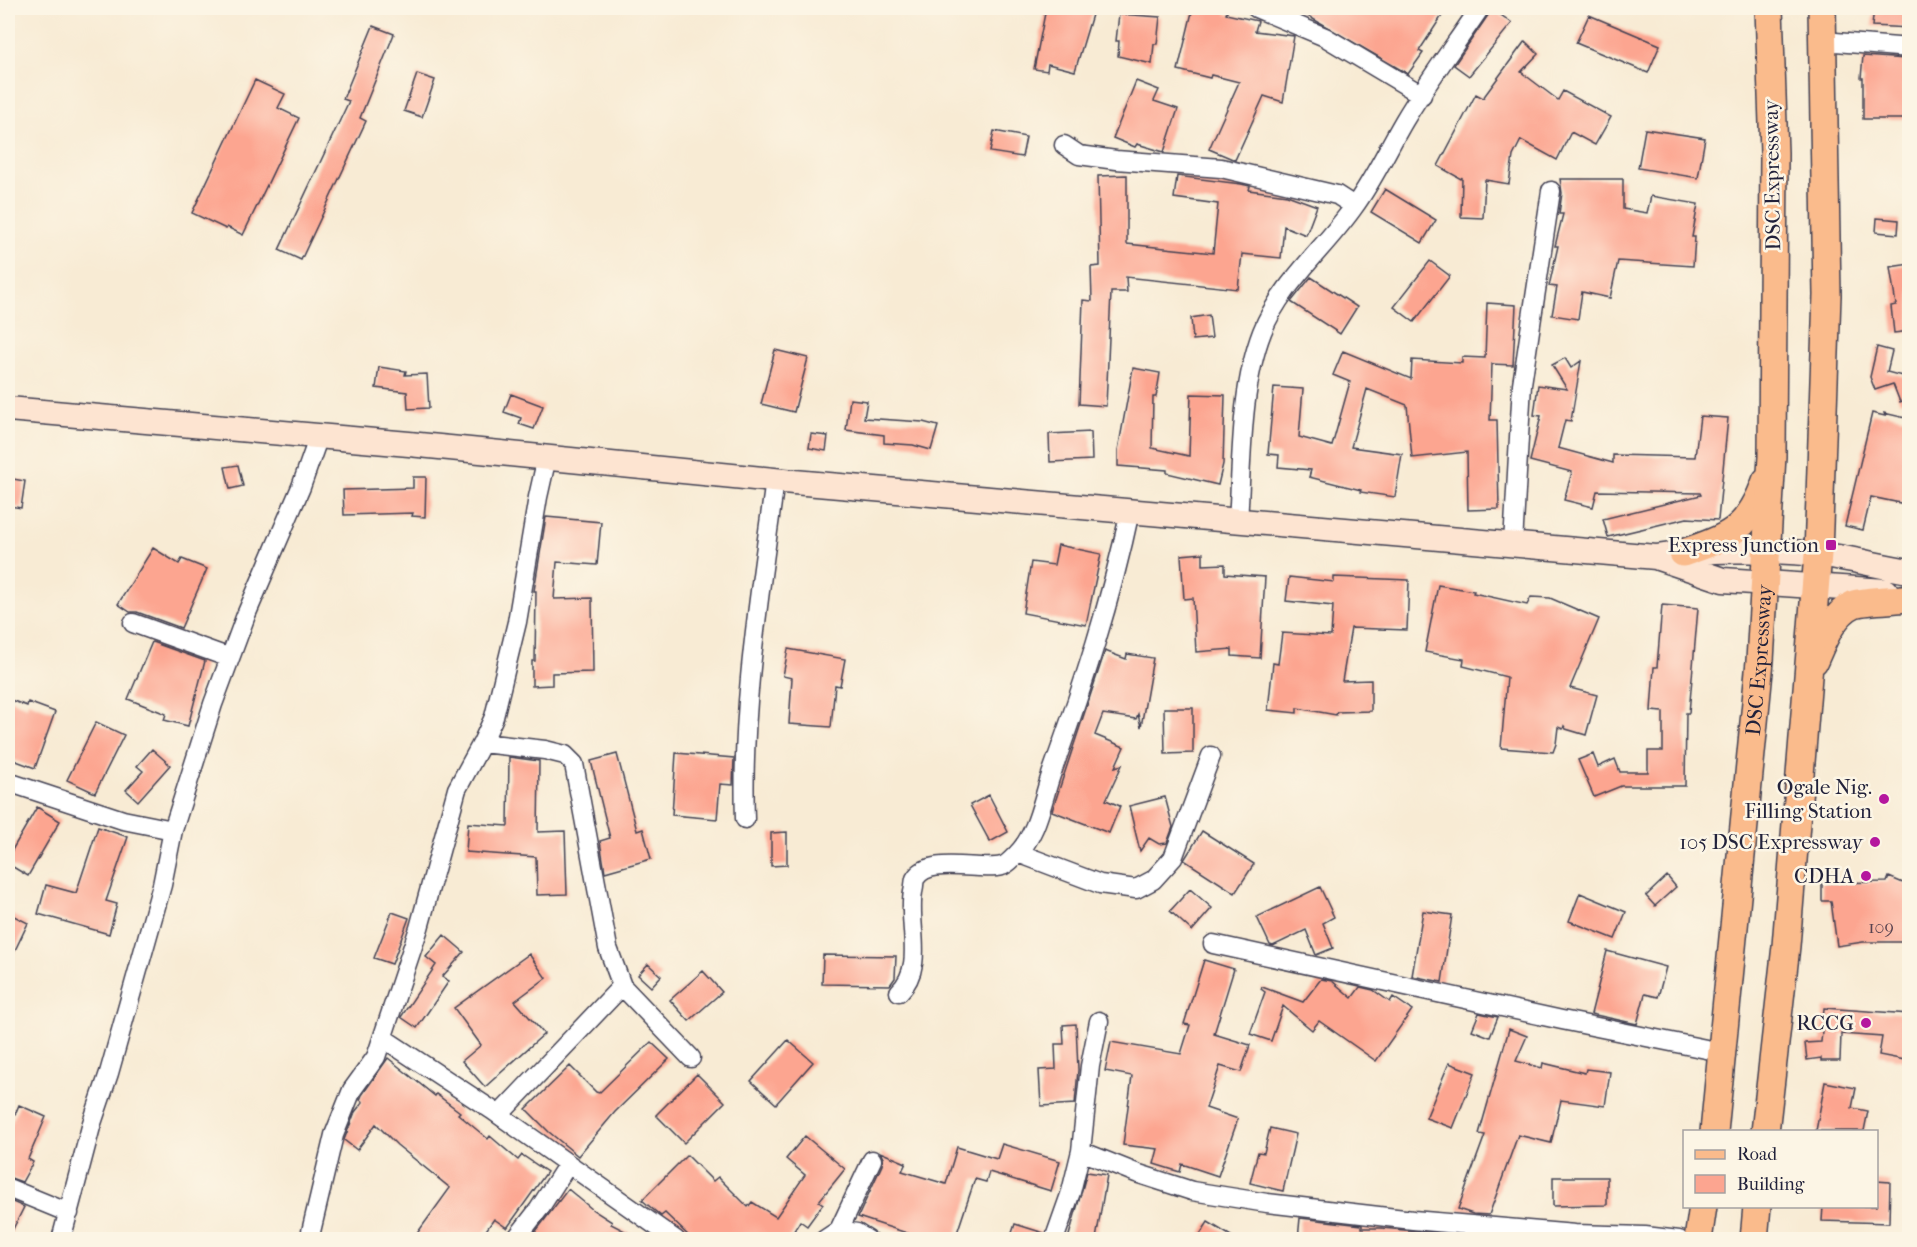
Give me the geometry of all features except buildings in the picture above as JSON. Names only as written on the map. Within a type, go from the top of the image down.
[{"type":"main road","name":"DSC Expressway","points":[[1713,1130],[1752,750],[1772,456],[1774,153],[1769,8]]},
{"type":"main road","points":[[1765,1130],[1786,946],[1818,554],[1827,295],[1822,8]]},
{"type":"main road","points":[[8,408],[1238,522],[1656,557],[1683,553],[1767,551],[1818,554],[1910,571]]},
{"type":"main road","points":[[1683,553],[1718,541],[1732,533],[1745,521],[1765,484],[1772,456]]},
{"type":"main road","points":[[1656,557],[1723,580],[1910,592]]},
{"type":"main road","points":[[1808,673],[1833,625],[1854,604],[1910,598]]},
{"type":"main road","points":[[1698,1239],[1703,1208]]},
{"type":"main road","points":[[1754,1239],[1757,1208]]},
{"type":"street","points":[[1256,8],[1325,37],[1422,95]]},
{"type":"street","points":[[1238,522],[1249,388],[1262,332],[1277,304],[1301,270],[1323,247],[1354,206],[1422,95],[1480,8]]},
{"type":"street","points":[[1823,41],[1910,48]]},
{"type":"street","points":[[1064,145],[1079,155],[1221,168],[1337,195],[1354,206]]},
{"type":"street","points":[[1513,544],[1522,384],[1551,191]]},
{"type":"street","points":[[61,1239],[92,1123],[109,1073],[162,885],[173,830],[230,658],[320,436]]},
{"type":"street","points":[[309,1239],[334,1135],[352,1090],[376,1057],[419,928],[457,789],[494,717],[518,622],[538,497],[547,458]]},
{"type":"street","points":[[745,819],[743,768],[752,656],[775,480]]},
{"type":"street","points":[[899,992],[908,984],[914,963],[910,908],[915,879],[923,871],[944,865],[984,868],[1004,866],[1018,853],[1035,827],[1087,674],[1117,572],[1130,512]]},
{"type":"street","points":[[133,624],[230,658]]},
{"type":"street","points":[[482,743],[545,750],[565,755],[574,764],[608,948],[622,986],[692,1058]]},
{"type":"street","points":[[1018,853],[1100,884],[1137,889],[1153,880],[1173,858],[1211,756]]},
{"type":"street","points":[[8,782],[123,820],[173,830]]},
{"type":"street","points":[[1213,944],[1721,1052]]},
{"type":"street","points":[[499,1115],[622,986]]},
{"type":"street","points":[[1054,1239],[1071,1192],[1081,1152],[1090,1066],[1099,1022]]},
{"type":"street","points":[[383,1038],[499,1115],[676,1239]]},
{"type":"street","points":[[1081,1152],[1192,1191],[1267,1203],[1413,1220],[1575,1234],[1679,1239]]},
{"type":"street","points":[[831,1235],[872,1160]]},
{"type":"street","points":[[515,1239],[539,1209],[568,1164]]},
{"type":"street","points":[[8,1188],[69,1213]]},
{"type":"street","points":[[831,1235],[857,1233],[868,1239]]},
{"type":"place","name":"Express Junction","points":[[1831,545]]},
{"type":"place","name":"Ogale Nig. Filling Station","points":[[1884,799]]},
{"type":"place","name":"105 DSC Expressway","points":[[1875,842]]},
{"type":"place","name":"CDHA","points":[[1866,876]]},
{"type":"place","name":"RCCG","points":[[1866,1023]]}]
